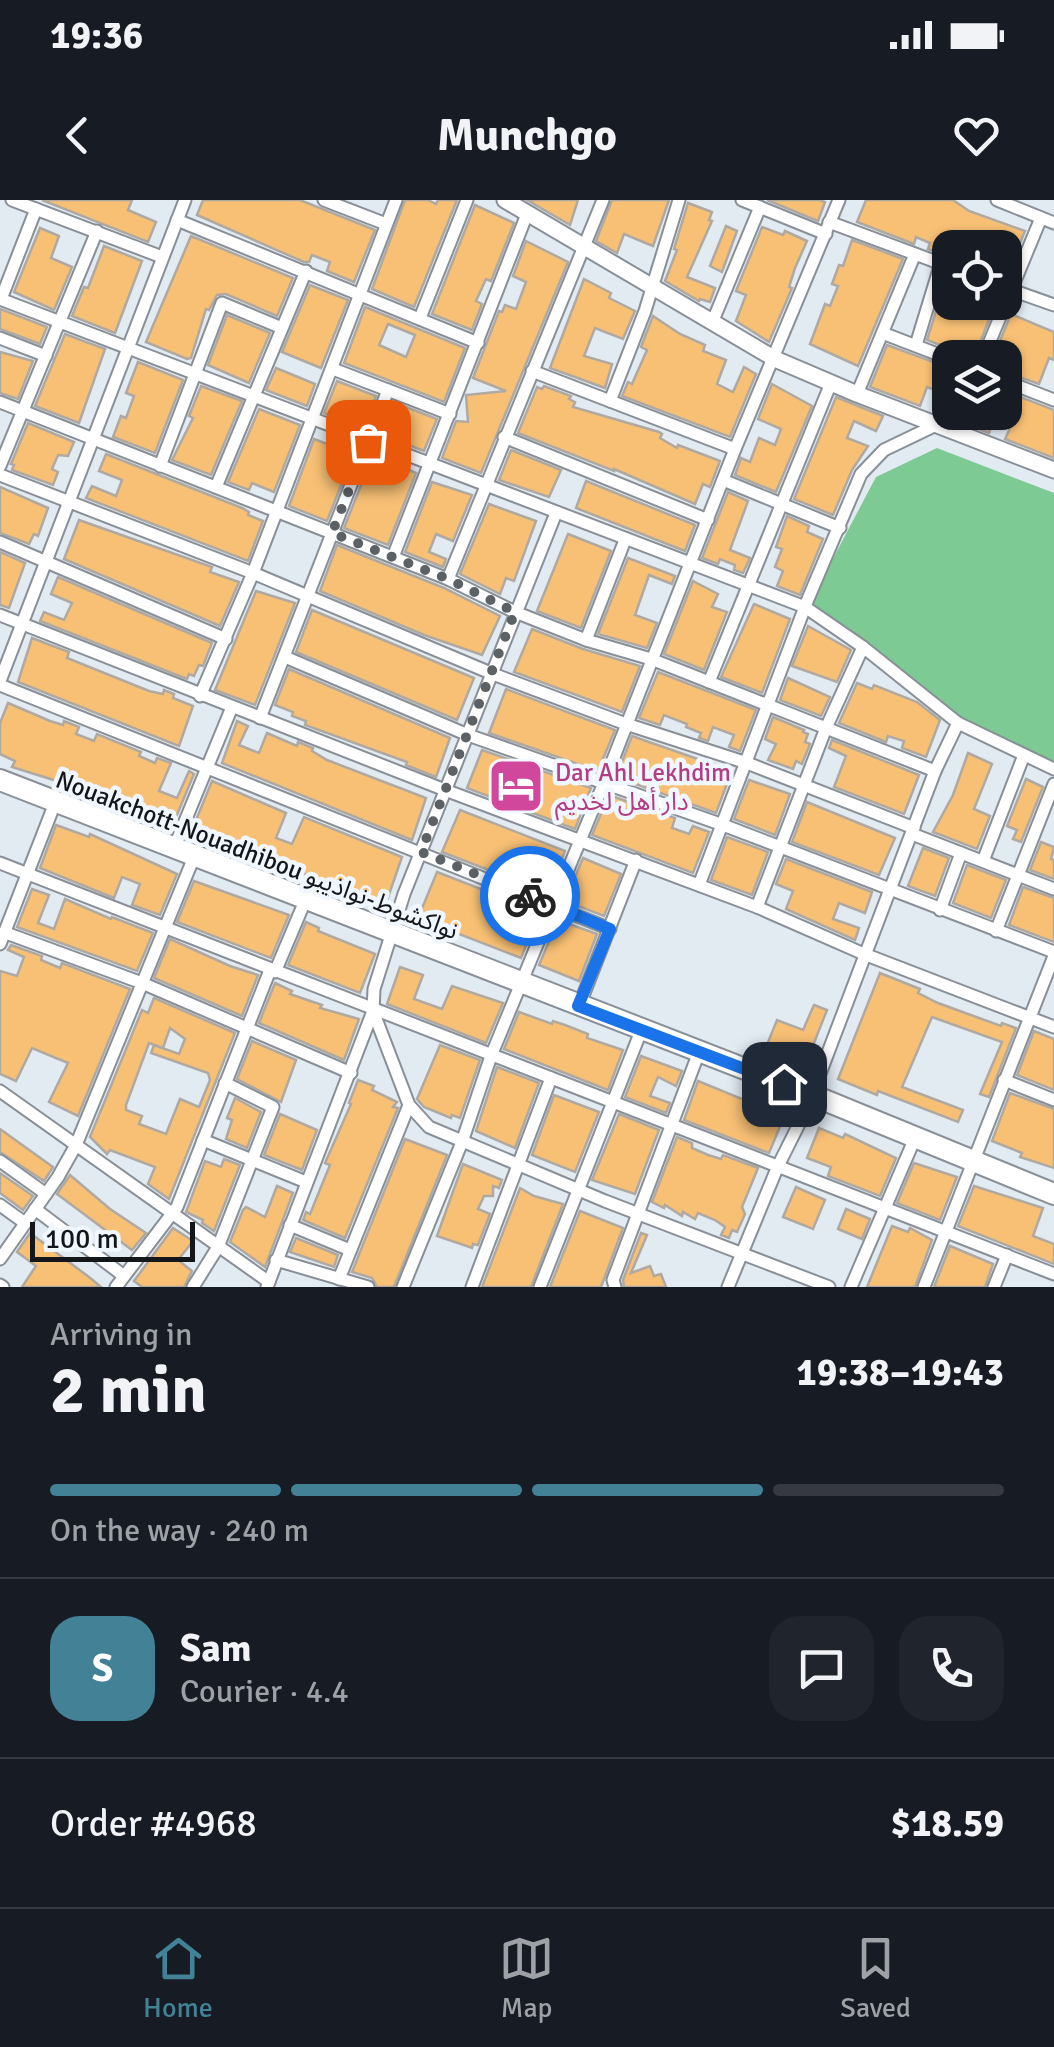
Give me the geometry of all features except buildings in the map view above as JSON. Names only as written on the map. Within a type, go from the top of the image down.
[{"type":"highway","name":"Nouakchott-Nouadhibou نواكشوط-نواذيبو","points":[[0,780],[1054,1194]]},
{"type":"street","points":[[12,200],[162,257]]},
{"type":"street","points":[[184,200],[0,683],[206,770],[610,929]]},
{"type":"street","points":[[324,200],[386,224]]},
{"type":"street","points":[[200,696],[253,573],[396,200]]},
{"type":"street","points":[[420,318],[467,200]]},
{"type":"street","points":[[504,200],[775,358],[932,422]]},
{"type":"street","points":[[448,579],[603,200]]},
{"type":"street","points":[[610,401],[645,311],[680,200]]},
{"type":"street","points":[[742,200],[932,260]]},
{"type":"street","points":[[403,1287],[462,1142],[491,1056],[603,785],[734,449],[839,200]]},
{"type":"street","points":[[997,200],[1054,222]]},
{"type":"street","points":[[712,322],[760,207]]},
{"type":"street","points":[[36,209],[0,299],[805,607],[863,647],[958,723],[1054,769]]},
{"type":"street","points":[[393,557],[527,214]]},
{"type":"street","points":[[1022,257],[1040,218]]},
{"type":"street","points":[[177,220],[478,343]]},
{"type":"street","points":[[0,466],[97,232]]},
{"type":"street","points":[[857,394],[915,254]]},
{"type":"street","points":[[216,487],[306,271]]},
{"type":"street","points":[[1022,293],[1054,305]]},
{"type":"street","points":[[916,345],[932,301]]},
{"type":"street","points":[[160,466],[222,303],[282,328]]},
{"type":"street","points":[[885,334],[932,352]]},
{"type":"street","points":[[0,338],[46,356]]},
{"type":"street","points":[[333,369],[450,414]]},
{"type":"street","points":[[532,371],[734,449]]},
{"type":"street","points":[[709,682],[831,383]]},
{"type":"street","points":[[1022,388],[1054,400]]},
{"type":"street","points":[[260,718],[388,390]]},
{"type":"street","points":[[0,402],[448,579],[515,612],[586,640],[651,659],[935,771]]},
{"type":"street","points":[[699,885],[860,474],[884,450],[932,426]]},
{"type":"street","points":[[952,431],[1054,470]]},
{"type":"street","points":[[504,437],[708,520]]},
{"type":"street","points":[[0,475],[253,573],[492,674],[626,724],[747,763],[1054,888]]},
{"type":"street","points":[[723,480],[840,528]]},
{"type":"street","points":[[0,1091],[268,1285],[373,1011],[374,989],[390,934],[556,513]]},
{"type":"street","points":[[586,640],[625,540]]},
{"type":"street","points":[[0,542],[226,639]]},
{"type":"street","points":[[0,615],[200,696],[636,860],[1054,1027]]},
{"type":"street","points":[[757,908],[826,728],[863,647]]},
{"type":"street","points":[[284,658],[468,734],[722,825],[1054,954],[924,1287]]},
{"type":"street","points":[[0,1259],[76,1145],[164,926],[206,770],[232,707]]},
{"type":"street","points":[[728,1287],[812,1096],[935,771],[958,723]]},
{"type":"street","points":[[982,861],[1024,755]]},
{"type":"street","points":[[996,930],[1054,784]]},
{"type":"street","points":[[55,803],[2,940],[142,984],[351,1073]]},
{"type":"street","points":[[940,910],[961,853]]},
{"type":"street","points":[[578,1006],[636,860]]},
{"type":"street","points":[[0,864],[1054,1274]]},
{"type":"street","points":[[116,1287],[172,1213],[247,1027],[305,902]]},
{"type":"street","points":[[373,1011],[409,1105],[429,1127],[638,1214],[830,1287]]},
{"type":"street","points":[[540,1287],[641,1030]]},
{"type":"street","points":[[615,1287],[613,1280],[699,1052]]},
{"type":"street","points":[[472,1287],[551,1078]]},
{"type":"street","points":[[1004,1080],[1054,1100]]},
{"type":"street","points":[[193,1287],[218,1247],[273,1106],[224,1083]]},
{"type":"street","points":[[339,1279],[409,1105]]},
{"type":"street","points":[[852,1287],[915,1138]]},
{"type":"street","points":[[203,1140],[306,1182]]},
{"type":"street","points":[[0,1161],[46,1194]]},
{"type":"street","points":[[0,1205],[26,1223]]},
{"type":"street","points":[[35,1209],[124,1276]]},
{"type":"street","points":[[290,1226],[350,1250]]},
{"type":"street","points":[[994,1287],[1007,1255]]},
{"type":"street","points":[[276,1260],[368,1287]]},
{"type":"green space","points":[[937,448],[1054,493],[1054,763],[951,717],[810,602],[876,477]]},
{"type":"way so far","points":[[368,442],[332,533],[448,579],[515,612],[421,852],[530,896]]},
{"type":"place","name":"Dar Ahl Lekhdim دار أهل لخديم","points":[[516,786]]},
{"type":"route","points":[[530,896],[610,929],[578,1006],[784,1084]]}]
